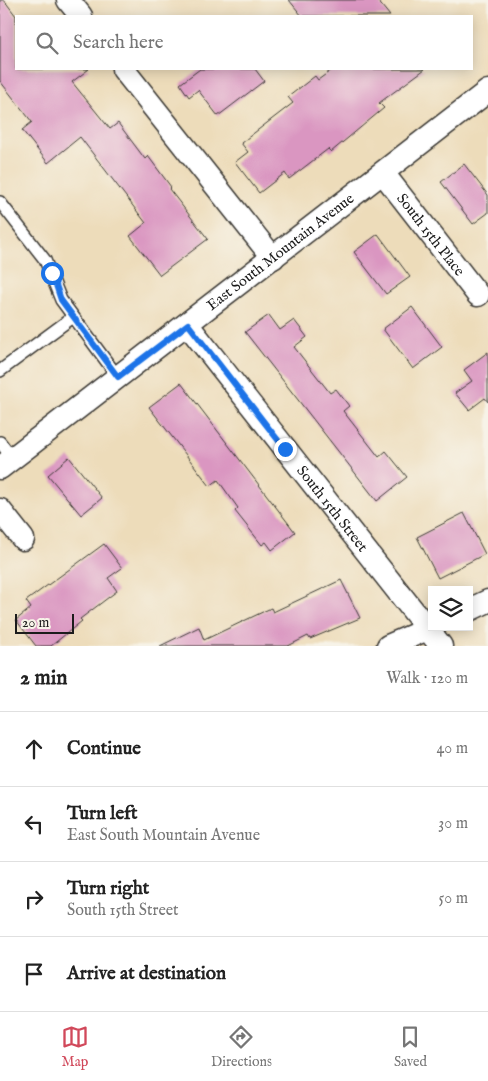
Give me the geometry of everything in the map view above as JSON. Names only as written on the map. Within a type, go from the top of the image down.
[{"type":"street","points":[[68,0],[80,15]]},
{"type":"street","points":[[124,70],[273,258]]},
{"type":"street","name":"East South Mountain Avenue","points":[[4,456],[118,377],[488,92]]},
{"type":"street","name":"South 15th Place","points":[[383,173],[478,295]]},
{"type":"street","name":"South 15th Street","points":[[188,324],[428,627]]},
{"type":"street","points":[[0,510],[23,540]]},
{"type":"street","points":[[473,608],[488,602]]},
{"type":"street","points":[[388,646],[428,628]]},
{"type":"street","name":"South 15th Street","points":[[431,631],[441,646]]},
{"type":"lane","points":[[0,202],[45,260],[61,300],[118,377]]},
{"type":"lane","points":[[0,371],[74,317]]},
{"type":"building","points":[[0,0],[4,0],[15,15],[15,70],[88,70],[72,82],[110,129],[118,123],[145,159],[148,156],[171,187],[169,189],[208,239],[160,275],[130,236],[146,223],[80,137],[48,163],[22,130],[32,122],[0,81]]},
{"type":"building","points":[[289,0],[377,0],[389,15],[301,15]]},
{"type":"building","points":[[199,70],[256,70],[264,81],[218,116],[198,90],[189,97],[180,84]]},
{"type":"building","points":[[332,70],[424,70],[379,103],[384,108],[331,152],[328,149],[289,179],[285,173],[259,193],[235,162],[248,152],[241,143],[293,103],[288,97],[315,76],[318,80]]},
{"type":"building","points":[[464,164],[488,195],[488,213],[473,224],[441,182]]},
{"type":"building","points":[[378,234],[410,277],[386,294],[354,252]]},
{"type":"building","points":[[412,307],[442,347],[413,369],[383,329]]},
{"type":"building","points":[[269,315],[280,330],[294,320],[307,337],[294,347],[330,393],[336,389],[349,406],[343,411],[379,457],[386,451],[407,477],[377,501],[245,332]]},
{"type":"building","points":[[488,352],[488,402],[485,398],[469,410],[455,393],[472,381],[464,370]]},
{"type":"building","points":[[181,383],[295,532],[272,550],[266,542],[262,545],[235,511],[238,508],[218,480],[210,486],[149,407]]},
{"type":"building","points":[[69,457],[102,498],[81,515],[48,475]]},
{"type":"building","points":[[464,513],[485,554],[438,578],[417,537]]},
{"type":"building","points":[[104,544],[122,568],[108,578],[117,591],[80,619],[82,621],[51,646],[36,646],[16,620],[31,608],[26,601]]},
{"type":"building","points":[[341,580],[360,618],[310,639],[308,636],[288,646],[160,646],[199,627],[204,640],[271,608],[273,612]]},
{"type":"route","points":[[52,273],[55,287],[61,300],[118,377],[188,324],[285,449]]}]
